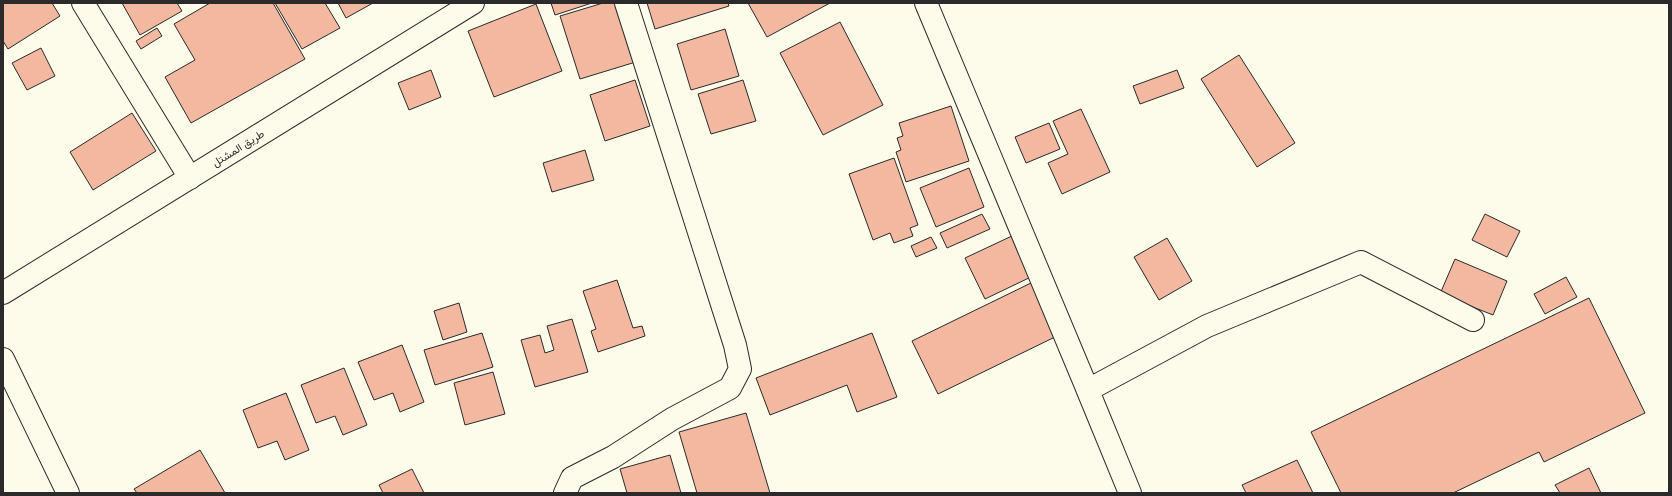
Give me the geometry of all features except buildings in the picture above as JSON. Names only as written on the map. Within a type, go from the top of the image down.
[{"type":"street","points":[[83,3],[190,178]]},
{"type":"street","name":"طريق المشتل","points":[[3,293],[473,3]]},
{"type":"street","points":[[565,493],[572,478],[614,457],[672,419],[730,388],[740,369],[735,345],[626,3]]},
{"type":"street","points":[[926,3],[1130,493]]},
{"type":"street","points":[[1088,390],[1206,326],[1361,262],[1473,320]]},
{"type":"street","points":[[3,359],[68,493]]}]
